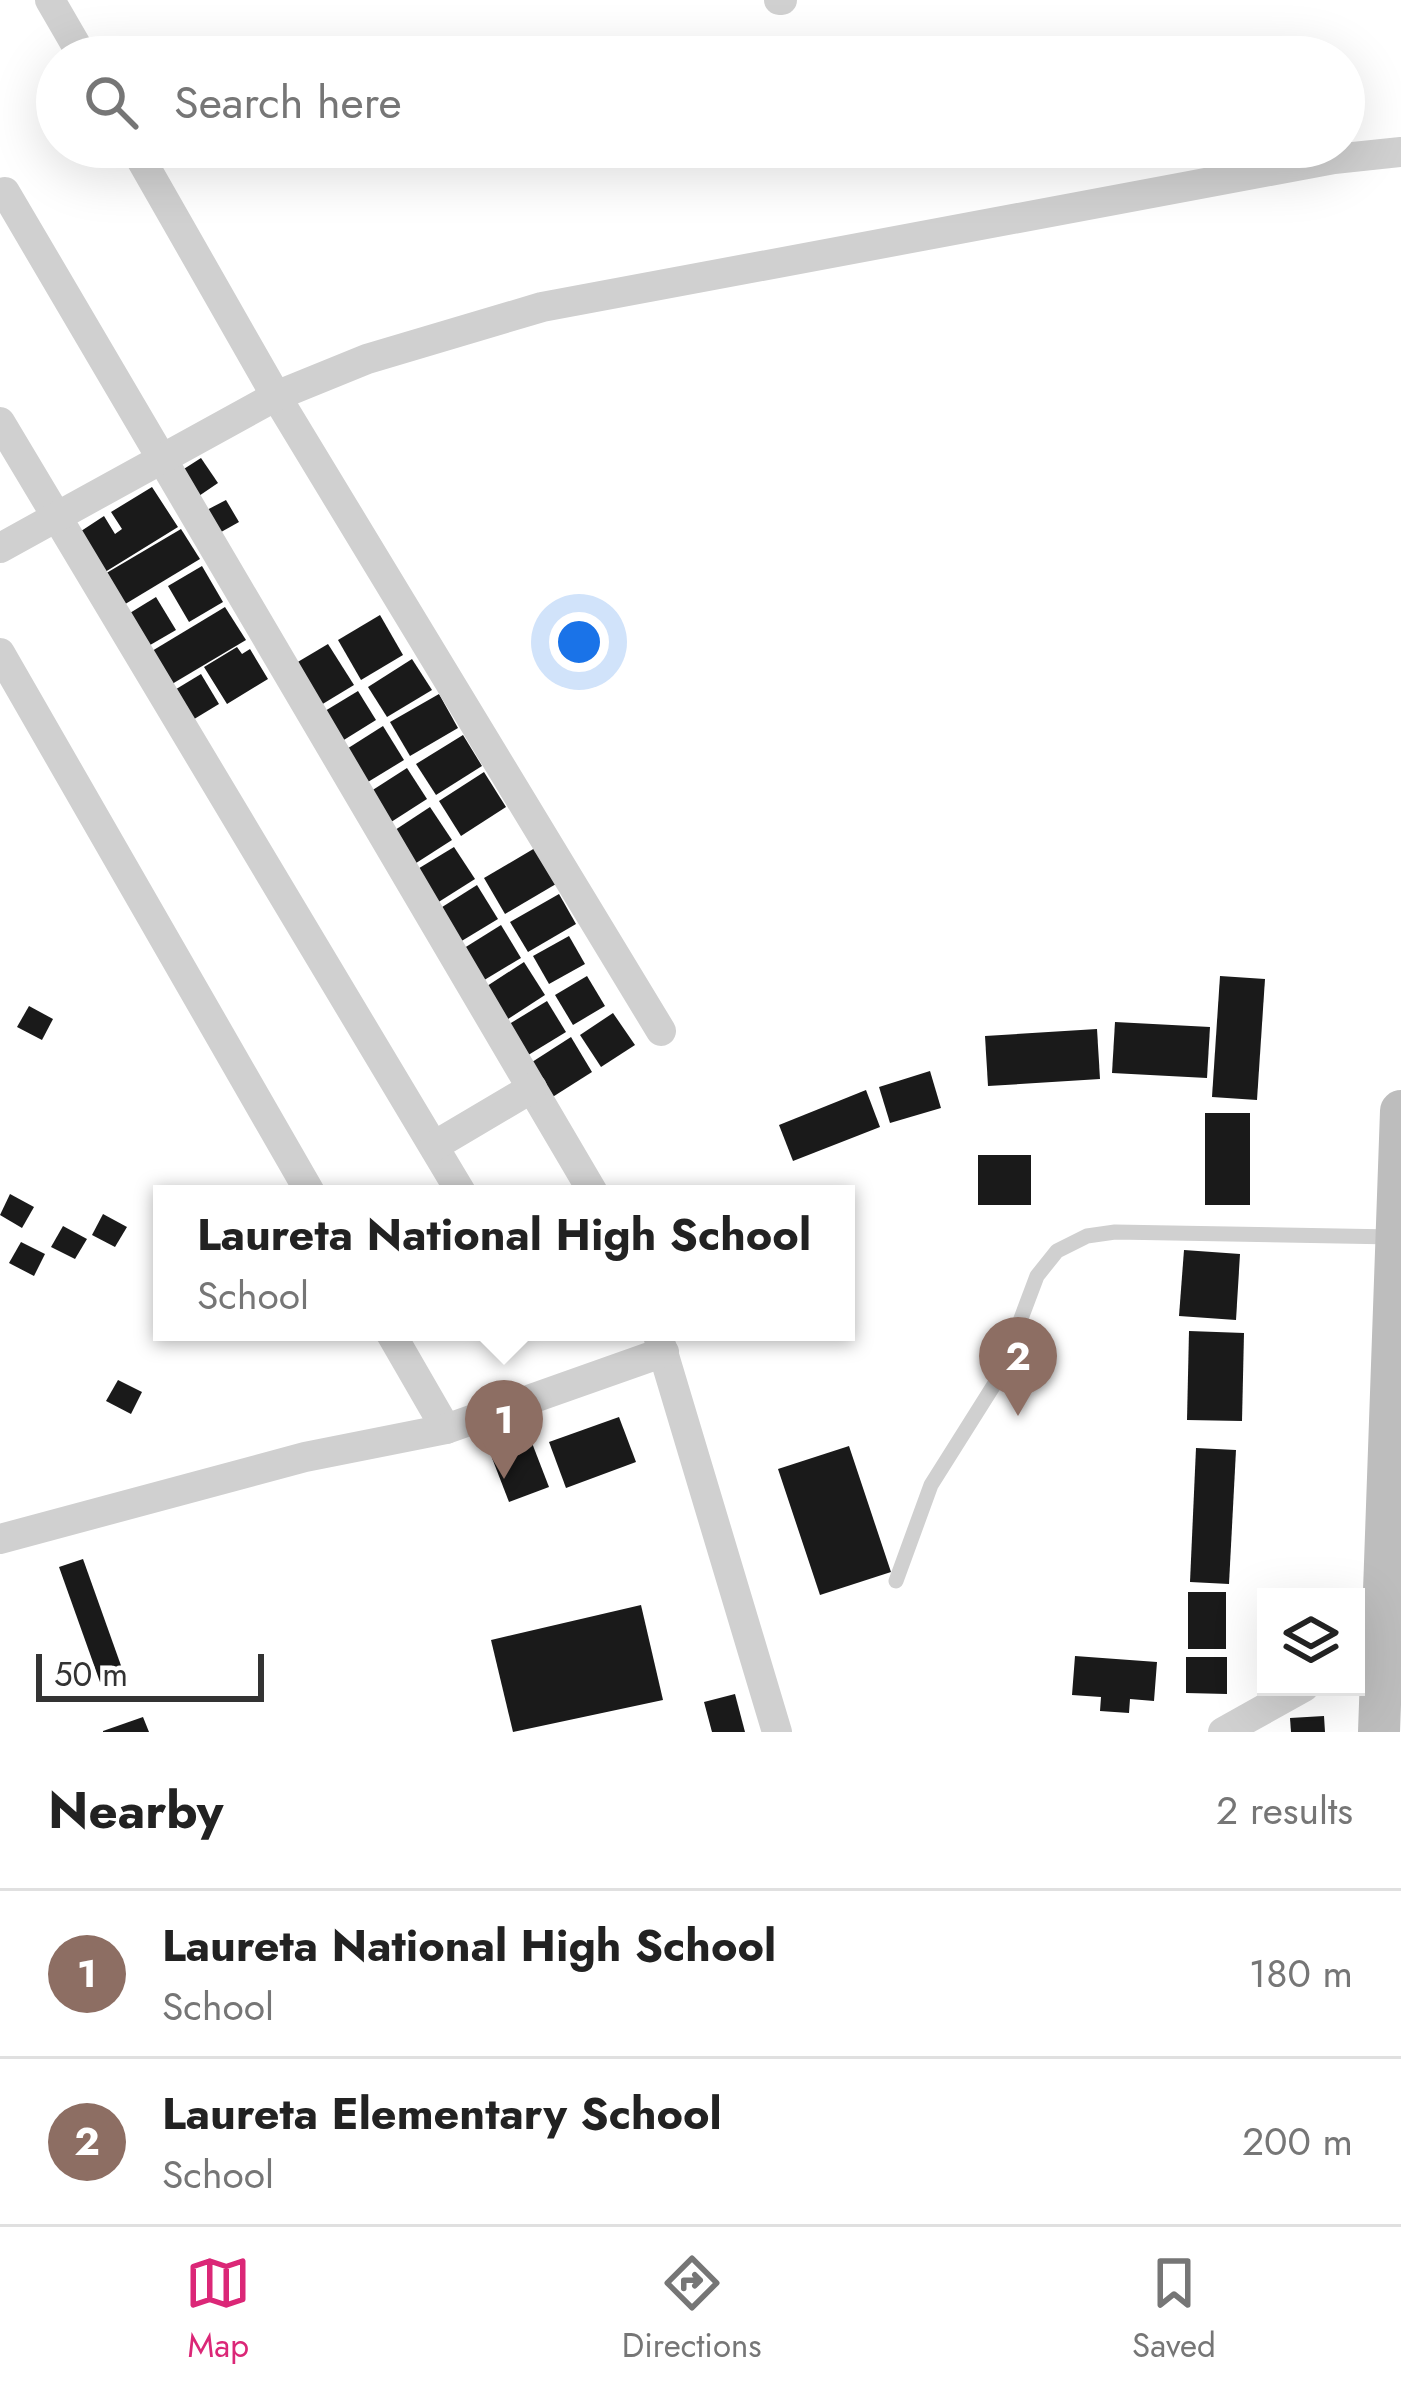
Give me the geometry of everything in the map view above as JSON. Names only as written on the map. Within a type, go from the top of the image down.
[{"type":"main road","points":[[1379,1732],[1370,1648],[1401,1111]]},
{"type":"street","points":[[50,0],[70,36]]},
{"type":"street","points":[[1365,157],[1401,152]]},
{"type":"street","points":[[146,168],[276,396],[661,1031]]},
{"type":"street","points":[[0,548],[276,396],[367,359],[542,308],[1289,168]]},
{"type":"street","points":[[5,192],[588,1185]]},
{"type":"street","points":[[0,422],[457,1185]]},
{"type":"street","points":[[0,653],[306,1185]]},
{"type":"street","points":[[434,1146],[532,1088]]},
{"type":"street","points":[[395,1341],[446,1429]]},
{"type":"street","points":[[0,1539],[305,1457],[446,1429],[661,1342],[777,1732]]},
{"type":"street","points":[[1223,1732],[1288,1696]]},
{"type":"lane","points":[[896,1581],[931,1484],[999,1377],[1036,1276],[1057,1251],[1087,1236],[1115,1232],[1397,1237]]},
{"type":"building","points":[[201,458],[218,483],[193,500],[176,474]]},
{"type":"building","points":[[152,487],[178,527],[97,577],[72,537],[104,516],[115,534],[122,529],[111,512]]},
{"type":"building","points":[[226,500],[239,522],[214,536],[201,513]]},
{"type":"building","points":[[181,529],[200,559],[117,609],[98,578]]},
{"type":"building","points":[[202,566],[223,602],[189,622],[168,586]]},
{"type":"building","points":[[156,597],[176,630],[145,648],[125,616]]},
{"type":"building","points":[[225,607],[246,640],[167,687],[147,654]]},
{"type":"building","points":[[380,615],[403,655],[361,680],[338,640]]},
{"type":"building","points":[[328,644],[354,685],[316,708],[291,666]]},
{"type":"building","points":[[237,647],[242,654],[250,649],[268,679],[227,704],[204,667]]},
{"type":"building","points":[[412,659],[432,690],[387,717],[368,687]]},
{"type":"building","points":[[201,674],[219,704],[186,724],[168,694]]},
{"type":"building","points":[[358,691],[376,720],[339,743],[320,714]]},
{"type":"building","points":[[439,694],[458,728],[410,756],[390,722]]},
{"type":"building","points":[[383,726],[404,760],[363,785],[342,752]]},
{"type":"building","points":[[463,735],[482,766],[436,795],[416,764]]},
{"type":"building","points":[[407,768],[427,799],[388,824],[368,793]]},
{"type":"building","points":[[484,772],[506,807],[461,836],[439,801]]},
{"type":"building","points":[[430,807],[452,840],[413,865],[392,832]]},
{"type":"building","points":[[454,847],[475,879],[437,903],[416,870]]},
{"type":"building","points":[[535,848],[556,884],[505,914],[484,878]]},
{"type":"building","points":[[477,885],[498,919],[460,942],[439,909]]},
{"type":"building","points":[[559,894],[576,924],[528,952],[510,922]]},
{"type":"building","points":[[501,925],[521,958],[481,982],[461,950]]},
{"type":"building","points":[[569,936],[585,964],[549,984],[533,956]]},
{"type":"building","points":[[524,962],[545,995],[505,1021],[484,988]]},
{"type":"building","points":[[587,976],[605,1006],[573,1025],[555,995]]},
{"type":"building","points":[[1220,976],[1265,979],[1257,1100],[1212,1097]]},
{"type":"building","points":[[547,1001],[566,1032],[525,1057],[506,1026]]},
{"type":"building","points":[[29,1006],[53,1019],[42,1040],[17,1027]]},
{"type":"building","points":[[613,1013],[635,1045],[601,1067],[580,1035]]},
{"type":"building","points":[[1115,1022],[1210,1027],[1207,1078],[1112,1073]]},
{"type":"building","points":[[1097,1029],[1100,1079],[988,1086],[985,1036]]},
{"type":"building","points":[[571,1037],[592,1072],[551,1098],[529,1064]]},
{"type":"building","points":[[930,1071],[941,1108],[890,1123],[879,1087]]},
{"type":"building","points":[[866,1090],[880,1127],[793,1161],[779,1125]]},
{"type":"building","points":[[1205,1113],[1250,1113],[1250,1205],[1205,1205]]},
{"type":"building","points":[[978,1155],[1031,1155],[1031,1205],[978,1205]]},
{"type":"building","points":[[10,1194],[34,1207],[22,1228],[0,1215]]},
{"type":"building","points":[[103,1214],[127,1227],[115,1247],[92,1235]]},
{"type":"building","points":[[63,1226],[87,1239],[75,1259],[51,1247]]},
{"type":"building","points":[[21,1242],[45,1254],[34,1276],[9,1263]]},
{"type":"building","points":[[1184,1250],[1240,1254],[1236,1320],[1179,1316]]},
{"type":"building","points":[[1189,1331],[1244,1333],[1242,1421],[1187,1420]]},
{"type":"building","points":[[118,1380],[142,1392],[131,1414],[106,1401]]},
{"type":"building","points":[[619,1417],[636,1462],[566,1488],[549,1442]]},
{"type":"building","points":[[532,1443],[549,1487],[509,1502],[492,1458]]},
{"type":"building","points":[[849,1446],[891,1572],[820,1595],[778,1469]]},
{"type":"building","points":[[1196,1448],[1236,1450],[1229,1584],[1190,1582]]},
{"type":"building","points":[[83,1559],[124,1674],[100,1682],[59,1567]]},
{"type":"building","points":[[1188,1592],[1226,1592],[1226,1649],[1188,1649]]},
{"type":"building","points":[[641,1605],[663,1700],[513,1732],[491,1640]]},
{"type":"building","points":[[1075,1656],[1157,1662],[1154,1701],[1130,1699],[1129,1713],[1100,1711],[1101,1697],[1072,1695]]},
{"type":"building","points":[[1186,1657],[1227,1657],[1227,1694],[1186,1693]]},
{"type":"building","points":[[735,1694],[745,1732],[712,1732],[704,1702]]},
{"type":"building","points":[[1324,1716],[1325,1732],[1291,1732],[1290,1718]]},
{"type":"building","points":[[143,1717],[149,1732],[103,1732],[103,1731]]},
{"type":"place","name":"Laureta Elementary School","points":[[1018,1416]]},
{"type":"place","name":"Laureta National High School","points":[[504,1479]]}]
